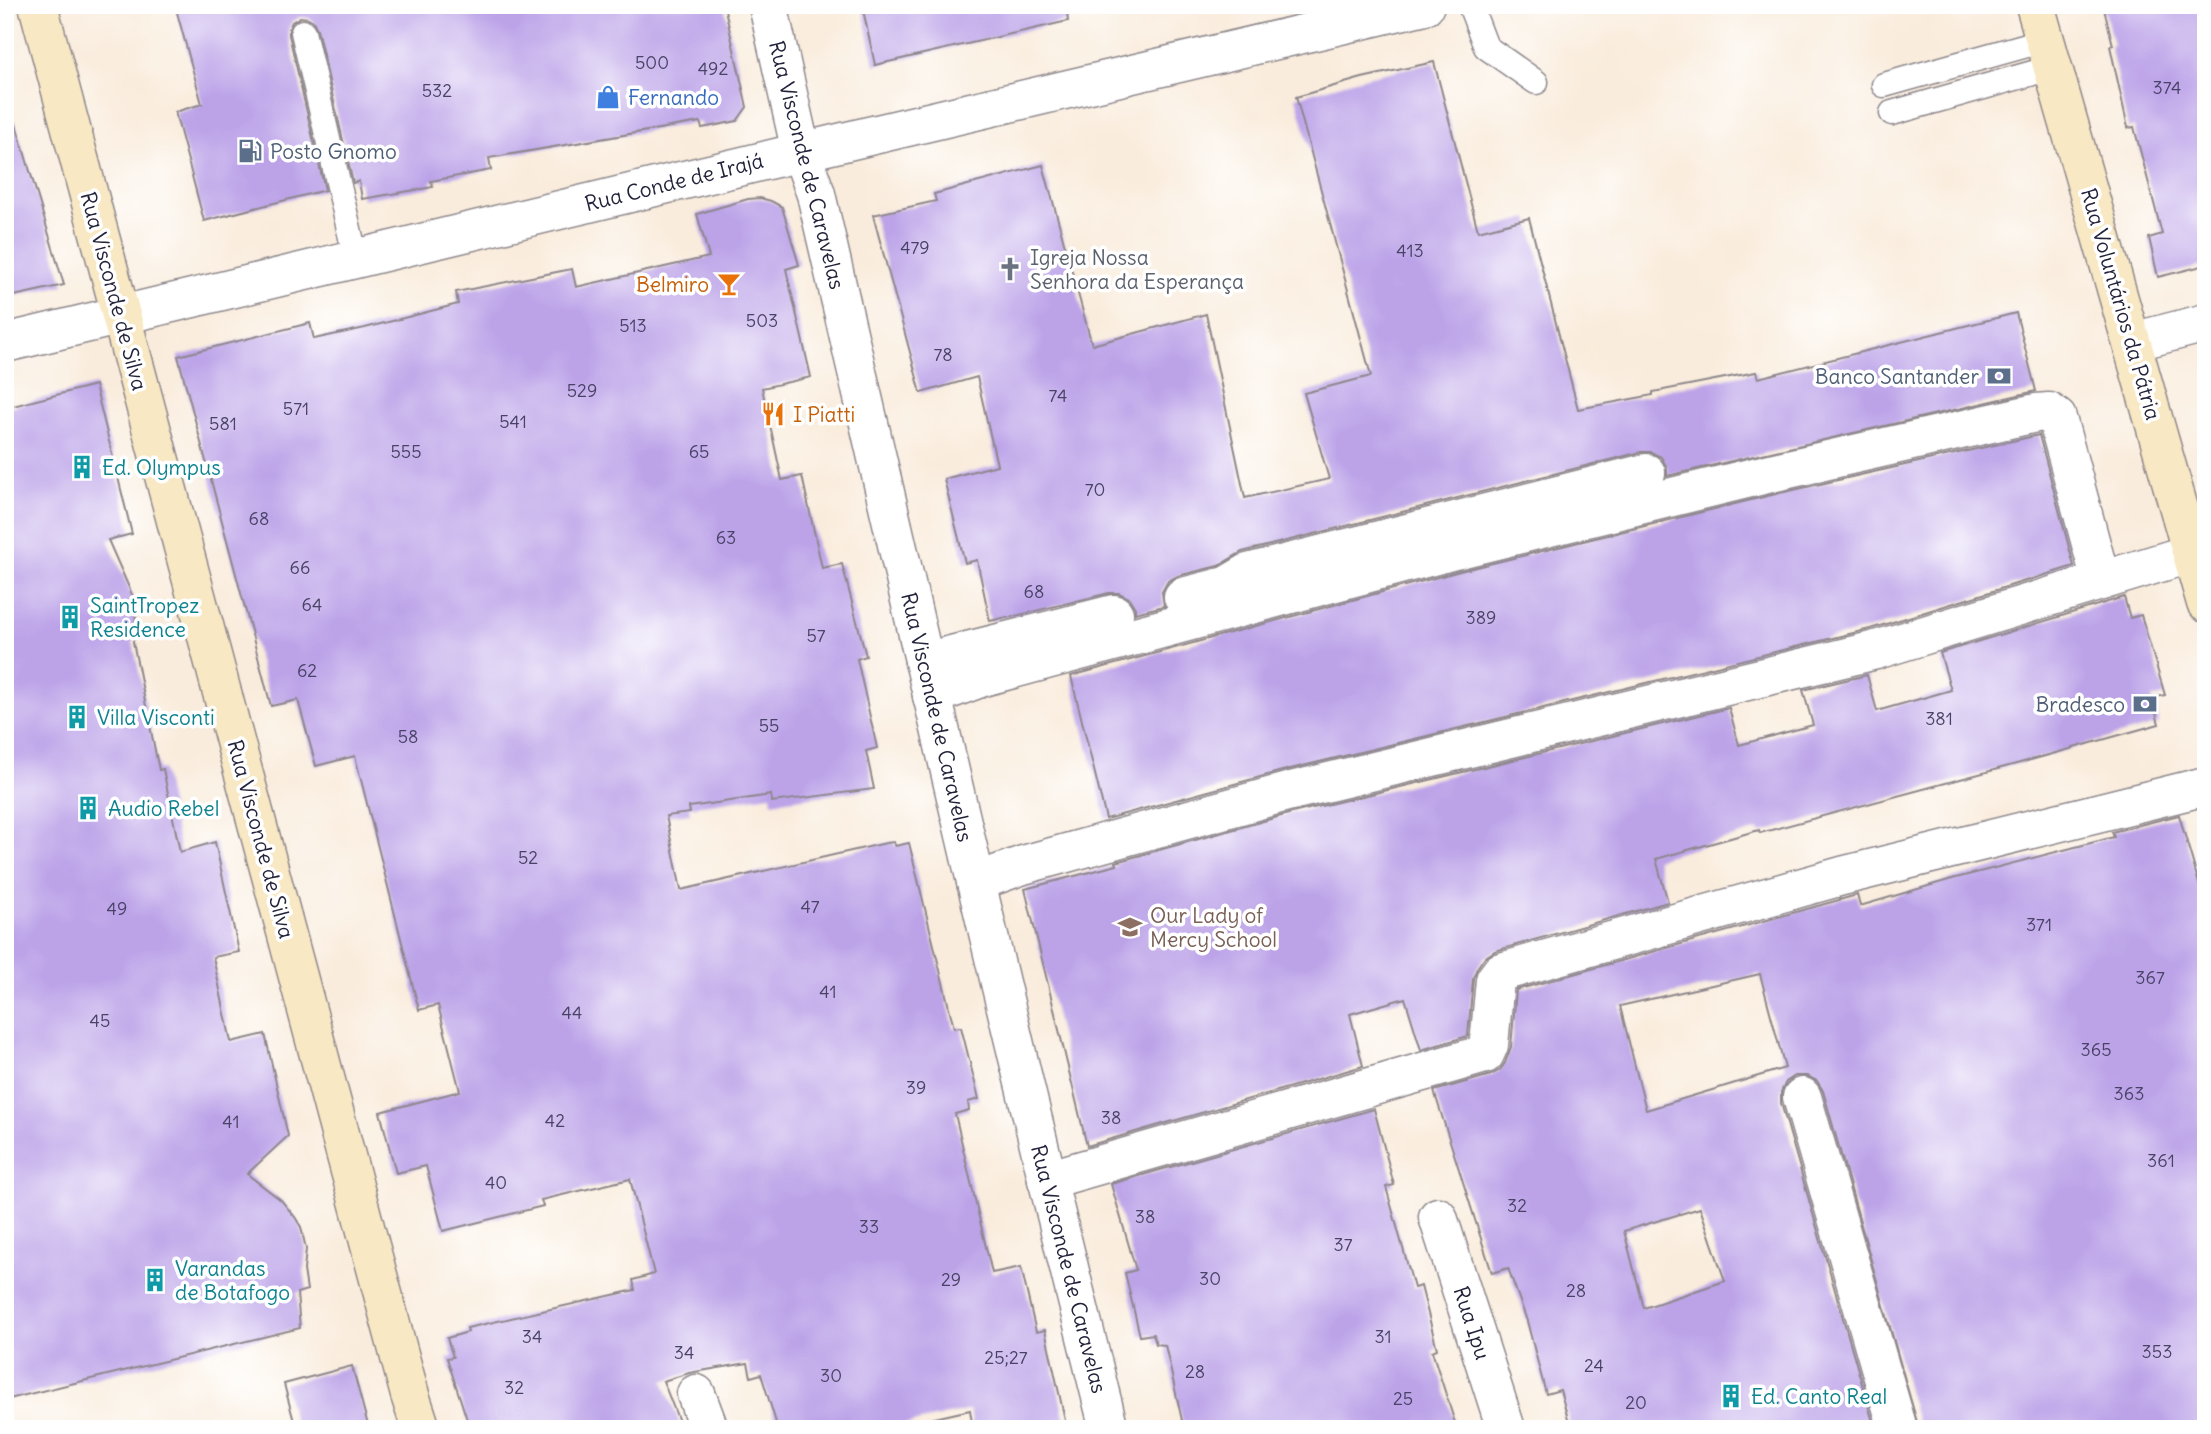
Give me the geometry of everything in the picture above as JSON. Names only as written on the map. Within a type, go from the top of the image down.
[{"type":"main road","name":"Rua Visconde de Silva","points":[[38,5],[421,1429]]},
{"type":"main road","name":"Rua Voluntários da Pátria","points":[[2045,37],[2206,603]]},
{"type":"street","name":"Rua Visconde de Caravelas","points":[[768,5],[801,152],[816,194],[976,882],[1109,1429]]},
{"type":"street","name":"Rua Conde de Irajá","points":[[5,343],[801,152],[1320,17],[1425,5]]},
{"type":"street","points":[[2132,342],[2206,323]]},
{"type":"street","points":[[928,679],[983,677],[1455,550],[1775,472],[2036,413],[2049,412],[2057,418],[2101,581]]},
{"type":"street","points":[[928,679],[1226,586],[1261,569],[1646,473]]},
{"type":"street","points":[[976,882],[1023,865],[1287,792],[1876,650],[2192,553]]},
{"type":"street","points":[[1047,1180],[1485,1054],[1489,1045],[1495,980],[1502,972],[1843,876],[2206,786]]},
{"type":"street","points":[[1802,1097],[1898,1429]]},
{"type":"street","name":"Rua Ipu","points":[[1438,1217],[1506,1429]]},
{"type":"lane","points":[[1471,5],[1486,47],[1536,82]]},
{"type":"lane","points":[[303,32],[356,259]]},
{"type":"lane","points":[[1884,85],[2045,37]]},
{"type":"lane","points":[[1892,113],[2045,37]]},
{"type":"building","points":[[175,5],[724,5],[747,107],[737,121],[702,128],[700,122],[489,158],[491,170],[431,181],[433,187],[362,199],[359,181],[353,183],[317,29],[313,21],[300,17],[292,22],[289,35],[325,190],[204,221],[175,112],[202,104]]},
{"type":"building","points":[[862,5],[1066,5],[1068,21],[875,65]]},
{"type":"building","points":[[2103,5],[2206,5],[2206,265],[2158,277],[2149,238],[2162,234],[2134,127],[2128,128]]},
{"type":"building","points":[[1434,62],[1478,231],[1529,218],[1578,409],[1756,372],[1758,378],[2016,313],[2036,391],[1667,476],[1667,467],[1661,457],[1651,452],[1641,452],[1242,552],[1218,566],[1168,581],[1162,592],[1164,606],[1135,613],[1129,598],[1119,593],[1109,593],[990,621],[977,560],[965,563],[944,479],[997,465],[977,377],[921,393],[873,215],[936,201],[934,194],[1043,165],[1092,345],[1206,314],[1245,498],[1329,479],[1304,393],[1371,376],[1296,97],[1362,78]]},
{"type":"building","points":[[15,121],[64,285],[5,298],[5,122]]},
{"type":"building","points":[[760,198],[782,207],[799,265],[786,269],[811,377],[762,388],[782,480],[802,476],[822,568],[842,564],[866,656],[857,659],[877,748],[866,751],[874,789],[772,802],[771,795],[689,807],[690,813],[666,816],[681,890],[886,843],[894,842],[895,846],[909,843],[954,1028],[961,1027],[979,1099],[968,1102],[969,1110],[955,1114],[992,1273],[1021,1267],[1036,1332],[1045,1330],[1067,1429],[973,1429],[970,1410],[886,1429],[778,1429],[761,1374],[751,1377],[748,1363],[689,1373],[663,1381],[682,1429],[470,1429],[447,1358],[453,1357],[447,1338],[468,1332],[467,1328],[635,1290],[633,1280],[654,1274],[630,1179],[541,1200],[543,1206],[443,1231],[426,1166],[396,1173],[380,1112],[460,1091],[438,1005],[419,1010],[355,756],[316,766],[298,700],[271,706],[178,356],[310,323],[314,339],[365,328],[458,304],[456,292],[572,269],[576,287],[709,257],[697,214]]},
{"type":"building","points":[[95,385],[132,534],[108,540],[134,599],[136,623],[133,642],[159,770],[163,769],[180,852],[215,842],[239,952],[213,957],[231,1042],[265,1034],[288,1136],[247,1174],[281,1200],[301,1227],[306,1249],[304,1270],[307,1290],[297,1293],[300,1328],[5,1400],[5,408]]},
{"type":"building","points":[[2039,435],[2074,566],[1870,629],[1282,771],[1106,819],[1071,676],[1460,571],[1780,493]]},
{"type":"building","points":[[2124,597],[2130,618],[2141,615],[2165,695],[2152,698],[2159,724],[1656,859],[1668,902],[1495,951],[1484,958],[1473,978],[1468,1036],[1421,1050],[1405,998],[1350,1014],[1363,1066],[1087,1146],[1025,889],[1117,865],[1116,862],[1292,813],[1729,708],[1739,745],[1813,725],[1803,690],[1867,675],[1877,711],[1951,690],[1940,653]]},
{"type":"building","points":[[2179,815],[2206,908],[2206,1429],[1919,1429],[1823,1091],[1817,1081],[1807,1076],[1795,1076],[1786,1082],[1781,1092],[1781,1103],[1875,1429],[1571,1429],[1560,1390],[1546,1394],[1527,1321],[1508,1268],[1492,1273],[1434,1091],[1500,1070],[1511,1047],[1516,990],[1857,895],[1860,906],[2114,837],[2112,832]],"holes":[[[1760,974],[1785,1068],[1646,1110],[1620,1006]],[[1700,1208],[1725,1281],[1644,1308],[1624,1231]]]},
{"type":"building","points":[[1374,1109],[1394,1185],[1386,1187],[1414,1288],[1421,1286],[1437,1349],[1432,1351],[1457,1429],[1184,1429],[1165,1345],[1156,1344],[1153,1334],[1140,1336],[1125,1273],[1136,1270],[1111,1184]]},
{"type":"building","points":[[352,1366],[369,1429],[296,1429],[284,1384]]},
{"type":"place","name":"Fernando","points":[[608,97]]},
{"type":"place","name":"Posto Gnomo","points":[[250,151]]},
{"type":"place","name":"Igreja Nossa Senhora da Esperança","points":[[1010,269]]},
{"type":"place","name":"Belmiro","points":[[729,284]]},
{"type":"place","name":"Banco Santander","points":[[1999,376]]},
{"type":"place","name":"I Piatti","points":[[773,414]]},
{"type":"place","name":"Ed. Olympus","points":[[82,467]]},
{"type":"place","name":"SaintTropez Residence","points":[[70,617]]},
{"type":"place","name":"Bradesco","points":[[2145,704]]},
{"type":"place","name":"Villa Visconti","points":[[77,717]]},
{"type":"place","name":"Audio Rebel","points":[[88,808]]},
{"type":"place","name":"Our Lady of Mercy School","points":[[1130,927]]},
{"type":"place","name":"Varandas de Botafogo","points":[[155,1280]]},
{"type":"place","name":"Ed. Canto Real","points":[[1731,1396]]}]
